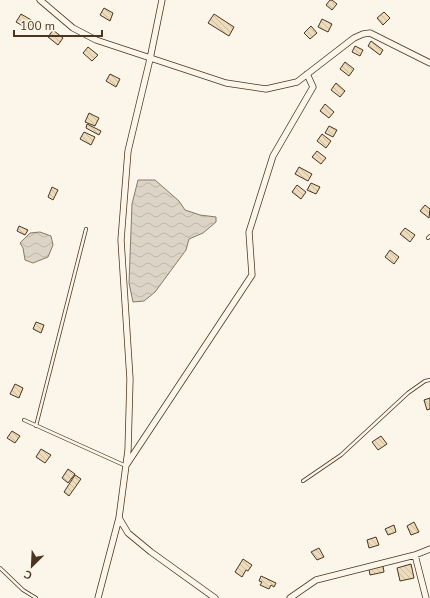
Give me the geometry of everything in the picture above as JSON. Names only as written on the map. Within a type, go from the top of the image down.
[{"type":"street","points":[[40,0],[73,28],[96,40],[226,83],[266,89],[297,82],[354,38],[370,33],[430,63]]},
{"type":"street","points":[[98,598],[119,518],[128,450],[130,379],[121,240],[128,151],[150,59],[162,0]]},
{"type":"street","points":[[126,466],[252,275],[249,232],[273,156],[313,87],[307,74]]},
{"type":"street","points":[[119,518],[128,533],[151,552],[215,598]]},
{"type":"street","points":[[290,598],[316,580],[415,555],[430,549]]},
{"type":"street","points":[[415,555],[426,598]]},
{"type":"lane","points":[[36,426],[86,229]]},
{"type":"lane","points":[[303,482],[341,455],[408,393],[425,381],[430,380]]},
{"type":"lane","points":[[24,420],[126,466]]},
{"type":"lane","points":[[0,568],[23,590],[36,598]]},
{"type":"water","points":[[138,180],[155,180],[179,201],[185,210],[200,215],[216,217],[216,222],[203,233],[189,239],[186,250],[155,292],[144,301],[133,302],[129,283],[132,204]]},
{"type":"water","points":[[40,232],[51,236],[53,245],[48,257],[33,263],[25,260],[23,248],[20,243],[30,233]]},
{"type":"building","points":[[330,0],[337,4],[332,10],[326,5]]},
{"type":"building","points":[[104,8],[113,13],[110,21],[100,15]]},
{"type":"building","points":[[384,12],[390,18],[383,25],[377,18]]},
{"type":"building","points":[[21,14],[33,21],[28,29],[16,22]]},
{"type":"building","points":[[214,14],[234,27],[229,36],[208,23]]},
{"type":"building","points":[[322,19],[332,24],[328,32],[318,27]]},
{"type":"building","points":[[311,26],[317,33],[310,39],[304,33]]},
{"type":"building","points":[[53,30],[63,38],[58,45],[48,37]]},
{"type":"building","points":[[371,41],[383,50],[380,55],[368,46]]},
{"type":"building","points":[[355,46],[363,50],[360,56],[352,52]]},
{"type":"building","points":[[88,47],[98,55],[92,61],[83,53]]},
{"type":"building","points":[[345,62],[354,69],[349,76],[340,69]]},
{"type":"building","points":[[110,74],[120,79],[116,87],[106,81]]},
{"type":"building","points":[[336,83],[345,91],[340,97],[331,90]]},
{"type":"building","points":[[325,104],[334,112],[329,118],[320,111]]},
{"type":"building","points":[[89,113],[99,118],[95,126],[85,122]]},
{"type":"building","points":[[87,124],[101,131],[99,135],[86,128]]},
{"type":"building","points":[[329,126],[337,130],[333,137],[325,133]]},
{"type":"building","points":[[84,132],[95,137],[91,145],[80,139]]},
{"type":"building","points":[[322,134],[331,141],[326,148],[317,141]]},
{"type":"building","points":[[317,151],[326,158],[321,164],[312,157]]},
{"type":"building","points":[[299,167],[312,174],[308,181],[295,174]]},
{"type":"building","points":[[311,183],[320,187],[316,194],[307,190]]},
{"type":"building","points":[[297,185],[306,192],[301,199],[292,192]]},
{"type":"building","points":[[52,187],[58,190],[53,200],[48,197]]},
{"type":"building","points":[[425,205],[430,209],[429,218],[420,211]]},
{"type":"building","points":[[19,226],[28,230],[25,235],[17,231]]},
{"type":"building","points":[[405,228],[415,235],[410,242],[400,234]]},
{"type":"building","points":[[390,250],[399,257],[394,264],[385,257]]},
{"type":"building","points":[[36,322],[44,325],[41,333],[33,329]]},
{"type":"building","points":[[15,384],[23,388],[19,398],[10,394]]},
{"type":"building","points":[[430,398],[430,409],[427,410],[424,400]]},
{"type":"building","points":[[12,431],[20,436],[15,443],[7,438]]},
{"type":"building","points":[[381,436],[387,444],[378,450],[372,442]]},
{"type":"building","points":[[41,449],[51,455],[45,463],[36,457]]},
{"type":"building","points":[[68,469],[75,474],[68,483],[62,478]]},
{"type":"building","points":[[75,475],[81,479],[69,496],[64,492]]},
{"type":"building","points":[[414,522],[419,532],[411,535],[407,526]]},
{"type":"building","points":[[394,525],[396,532],[388,535],[385,529]]},
{"type":"building","points":[[376,537],[379,545],[369,548],[367,540]]},
{"type":"building","points":[[319,548],[324,557],[317,560],[311,552]]},
{"type":"building","points":[[243,559],[252,565],[248,571],[246,570],[242,577],[235,572]]},
{"type":"building","points":[[411,564],[414,578],[400,581],[397,568]]},
{"type":"building","points":[[383,566],[384,572],[370,575],[369,569]]},
{"type":"building","points":[[261,576],[276,583],[274,587],[271,585],[269,589],[260,585],[262,582],[259,581]]}]
